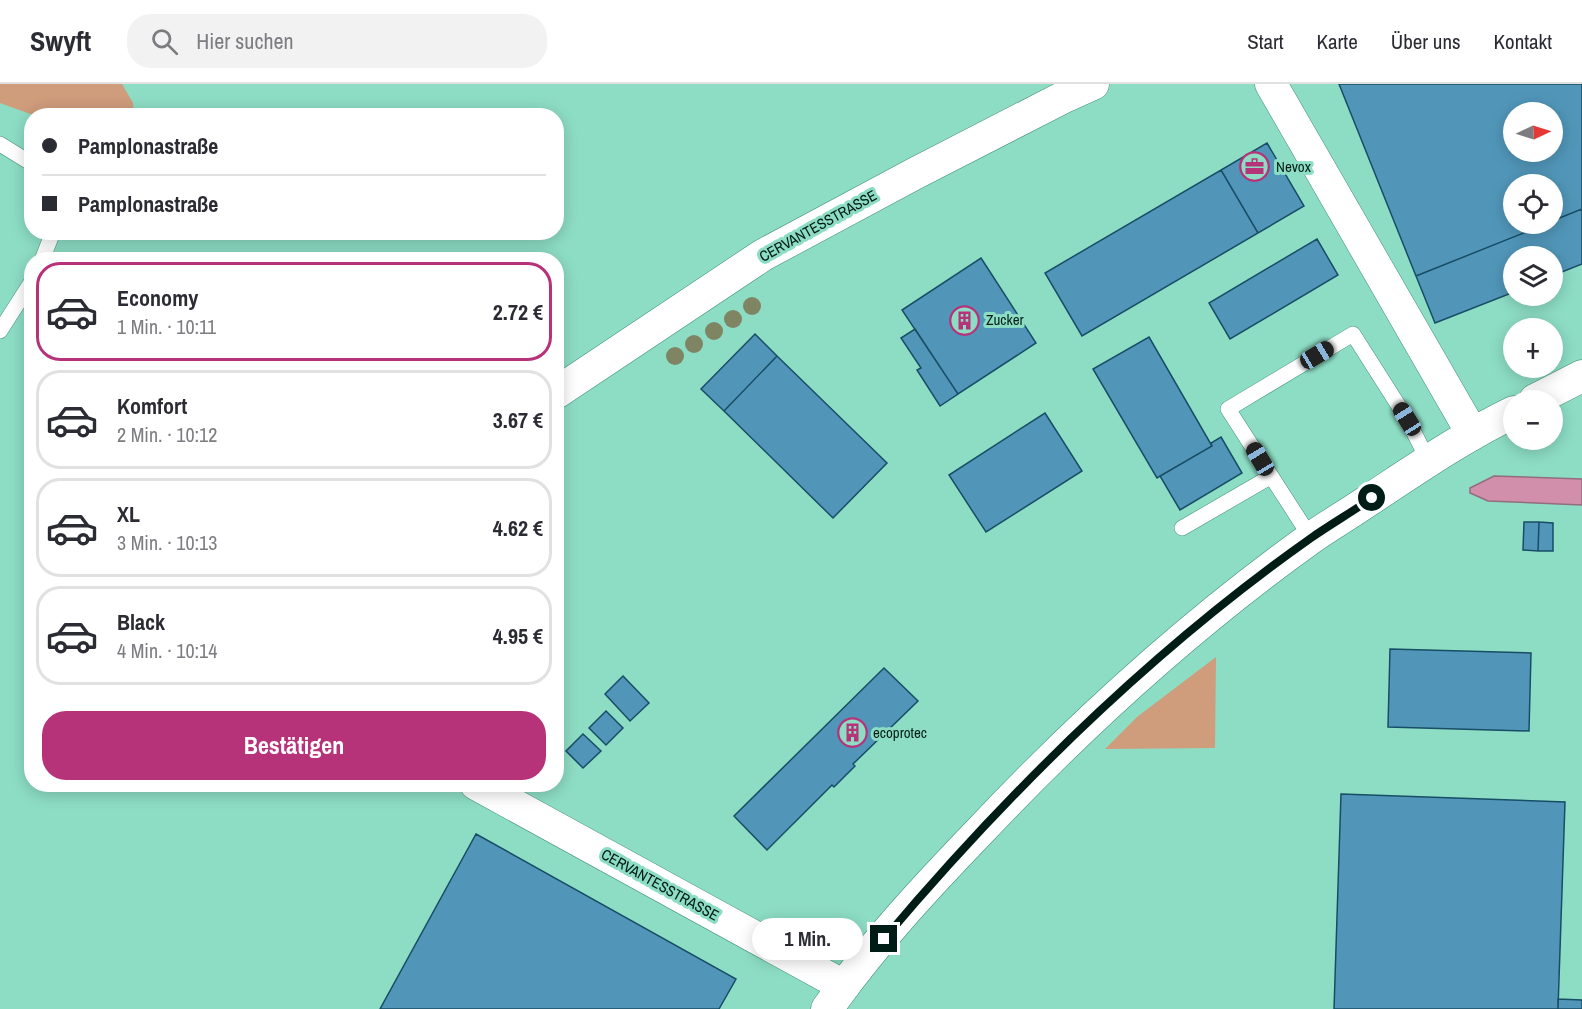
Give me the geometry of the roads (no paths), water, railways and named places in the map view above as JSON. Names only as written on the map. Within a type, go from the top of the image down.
[{"type":"street","name":"CERVANTESSTRASSE","points":[[564,388],[763,255],[914,174],[1093,84]]},
{"type":"street","points":[[1272,84],[1472,433]]},
{"type":"street","points":[[1555,390],[1582,376]]},
{"type":"street","points":[[836,997],[943,869],[1037,771],[1129,684],[1219,609],[1311,538],[1428,460],[1503,417]]},
{"type":"street","name":"CERVANTESSTRASSE","points":[[490,792],[836,997]]},
{"type":"lane","points":[[0,144],[24,159]]},
{"type":"lane","points":[[0,331],[7,310],[24,290]]},
{"type":"lane","points":[[1311,538],[1228,409],[1353,334],[1407,419],[1428,460]]},
{"type":"lane","points":[[1182,528],[1270,477]]},
{"type":"place","name":"Nevox","points":[[1255,167]]},
{"type":"place","name":"Zucker","points":[[965,320]]},
{"type":"place","name":"ecoprotec","points":[[852,733]]}]
